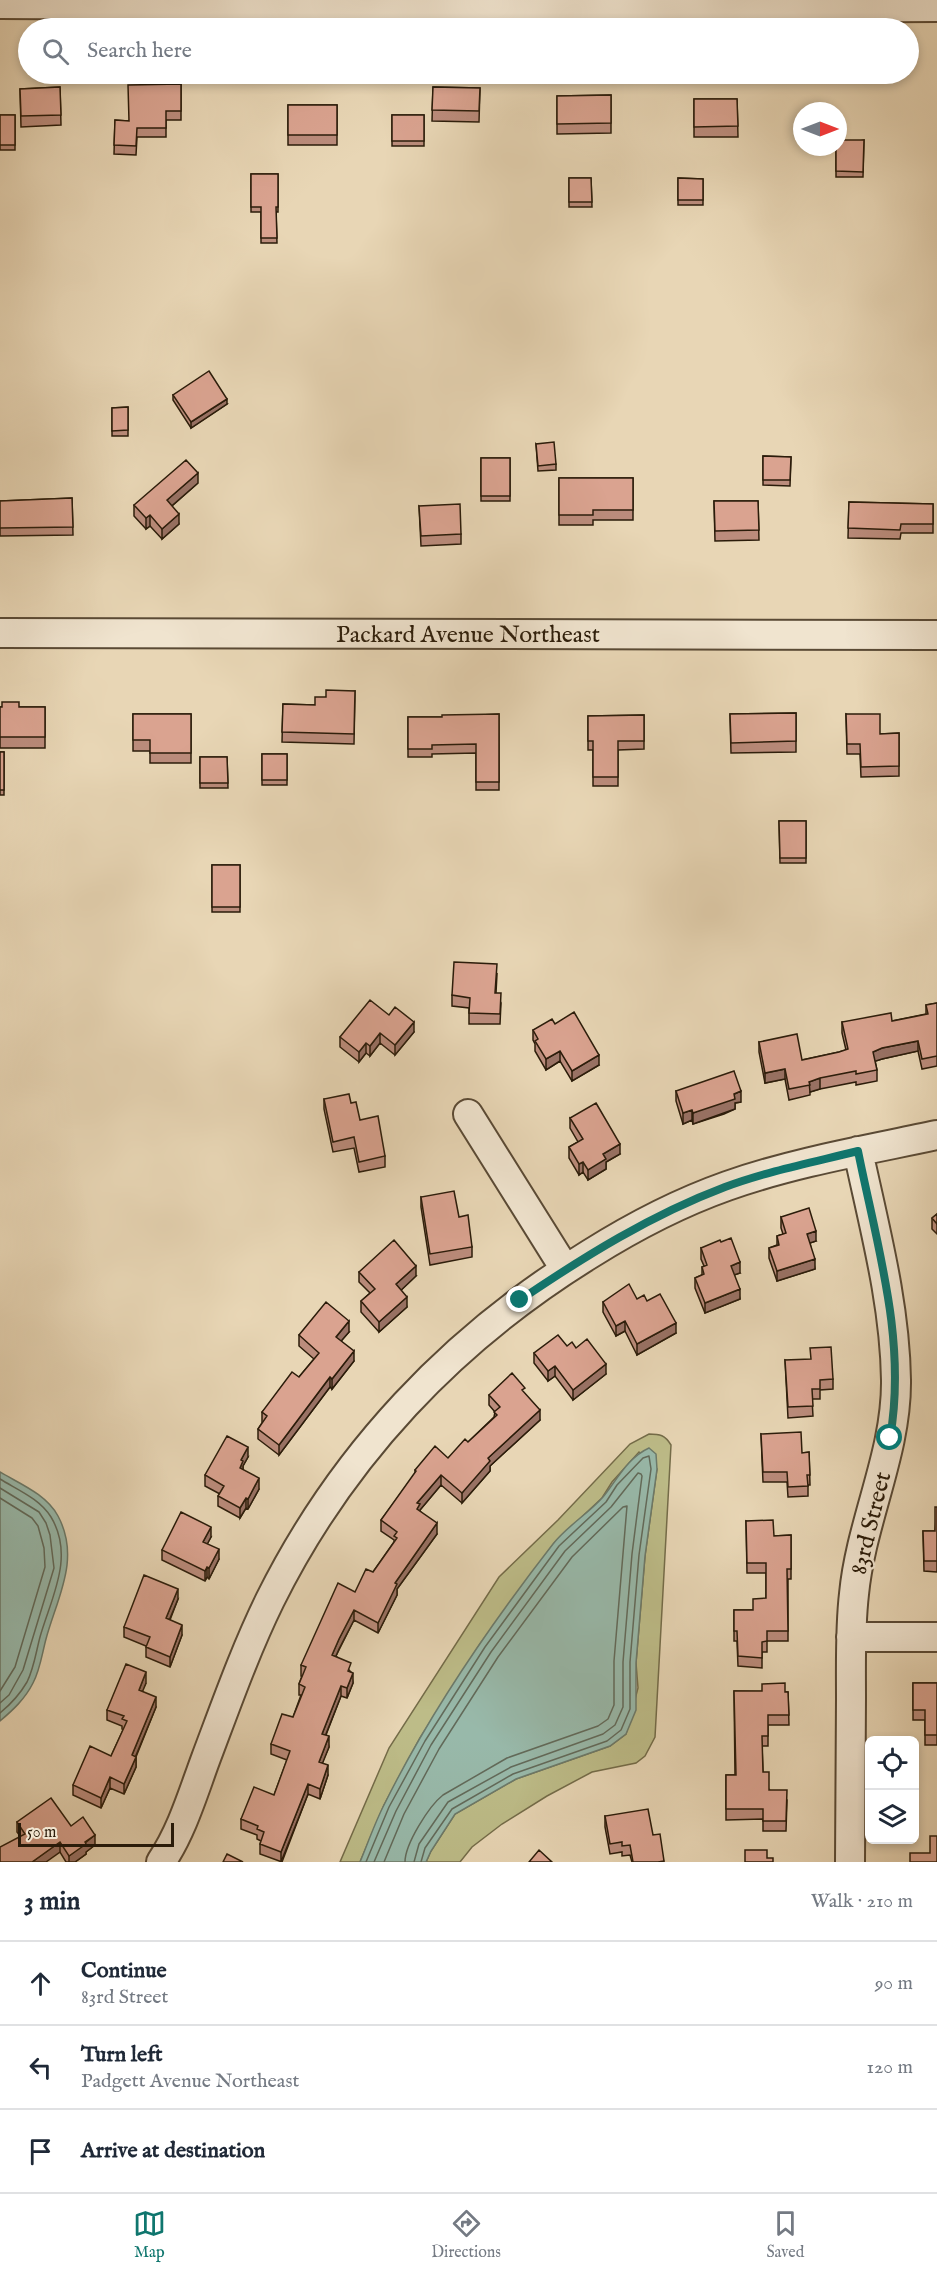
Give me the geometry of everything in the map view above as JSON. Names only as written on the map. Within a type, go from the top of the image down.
[{"type":"street","points":[[0,4],[742,4],[937,7]]},
{"type":"street","name":"Packard Avenue Northeast","points":[[0,633],[937,635]]},
{"type":"street","points":[[468,1114],[565,1269]]},
{"type":"street","points":[[161,1862],[185,1815],[255,1631],[304,1537],[340,1482],[383,1430],[443,1365],[514,1305],[565,1269],[619,1236],[668,1211],[726,1186],[777,1170],[937,1135]]},
{"type":"street","name":"83rd Street","points":[[850,1862],[851,1637],[854,1593],[859,1560],[885,1465],[896,1383],[895,1342],[890,1305],[858,1151]]},
{"type":"street","points":[[851,1637],[937,1637]]},
{"type":"shaded area","points":[[649,1434],[662,1436],[671,1445],[655,1737],[645,1756],[636,1763],[592,1772],[547,1796],[502,1824],[472,1847],[460,1862],[426,1862],[455,1814],[516,1779],[610,1746],[626,1734],[638,1688],[636,1663],[645,1556],[657,1469],[639,1452],[612,1482],[602,1498],[555,1542],[480,1644],[420,1738],[384,1805],[360,1862],[340,1862],[389,1748],[499,1577],[558,1520],[630,1444]]},
{"type":"water","points":[[649,1448],[656,1454],[657,1469],[645,1556],[636,1663],[636,1710],[626,1734],[610,1746],[516,1779],[455,1814],[426,1862],[360,1862],[378,1818],[421,1736],[484,1638],[559,1538],[603,1497],[634,1457]]},
{"type":"water","points":[[0,1472],[32,1490],[53,1508],[65,1532],[67,1563],[61,1593],[35,1678],[22,1699],[0,1721]]},
{"type":"building","points":[[181,84],[181,111],[166,111],[166,128],[137,128],[136,146],[114,145],[115,120],[129,121],[128,85]]},
{"type":"building","points":[[60,87],[61,115],[21,116],[20,89]]},
{"type":"building","points":[[433,87],[480,88],[479,111],[432,110]]},
{"type":"building","points":[[611,95],[611,123],[557,124],[557,96]]},
{"type":"building","points":[[694,99],[737,99],[738,126],[694,127]]},
{"type":"building","points":[[288,105],[337,105],[337,135],[288,135]]},
{"type":"building","points":[[0,115],[15,115],[15,145],[0,145]]},
{"type":"building","points":[[392,115],[424,115],[424,141],[392,141]]},
{"type":"building","points":[[847,140],[864,140],[863,172],[836,171],[836,156],[847,156]]},
{"type":"building","points":[[251,174],[278,174],[277,238],[261,238],[261,207],[251,207]]},
{"type":"building","points":[[569,178],[591,178],[592,202],[569,202]]},
{"type":"building","points":[[678,178],[703,179],[703,200],[678,200]]},
{"type":"building","points":[[209,371],[227,399],[191,422],[173,395]]},
{"type":"building","points":[[128,407],[128,430],[112,431],[112,408]]},
{"type":"building","points":[[554,442],[556,464],[538,466],[536,444]]},
{"type":"building","points":[[763,456],[791,457],[790,480],[763,480]]},
{"type":"building","points":[[481,458],[510,458],[510,496],[481,496]]},
{"type":"building","points":[[186,460],[198,473],[167,500],[179,514],[162,529],[150,515],[146,518],[134,505]]},
{"type":"building","points":[[559,478],[633,478],[633,510],[593,510],[593,515],[559,515]]},
{"type":"building","points":[[72,498],[73,527],[0,528],[0,501]]},
{"type":"building","points":[[714,501],[758,501],[759,530],[715,531]]},
{"type":"building","points":[[849,502],[933,504],[933,524],[901,524],[900,530],[848,528]]},
{"type":"building","points":[[460,504],[461,534],[421,536],[419,506]]},
{"type":"building","points":[[326,690],[355,691],[354,734],[282,732],[283,704],[315,705],[315,697],[326,697]]},
{"type":"building","points":[[2,702],[19,702],[19,707],[45,707],[45,737],[0,737]]},
{"type":"building","points":[[796,713],[796,741],[731,743],[730,714]]},
{"type":"building","points":[[133,714],[191,714],[191,753],[150,753],[150,740],[133,740]]},
{"type":"building","points":[[499,714],[499,782],[476,782],[476,744],[432,745],[432,749],[408,749],[408,717]]},
{"type":"building","points":[[846,714],[880,714],[880,734],[899,733],[899,766],[861,767],[860,744],[847,744]]},
{"type":"building","points":[[644,715],[644,741],[618,741],[618,777],[593,777],[593,741],[588,741],[588,716]]},
{"type":"building","points":[[0,752],[4,752],[4,790],[0,790]]},
{"type":"building","points":[[262,754],[287,754],[287,780],[262,780]]},
{"type":"building","points":[[200,757],[227,757],[228,783],[200,783]]},
{"type":"building","points":[[779,821],[806,821],[806,858],[780,858]]},
{"type":"building","points":[[212,865],[240,865],[240,907],[212,907]]},
{"type":"building","points":[[454,962],[497,964],[495,993],[501,993],[500,1014],[469,1013],[470,998],[452,995]]},
{"type":"building","points":[[370,1000],[389,1015],[395,1007],[414,1022],[395,1045],[380,1033],[370,1046],[366,1043],[359,1052],[340,1037]]},
{"type":"building","points":[[937,1003],[937,1056],[922,1059],[918,1041],[882,1048],[873,1052],[877,1070],[856,1074],[856,1071],[820,1078],[809,1082],[810,1085],[789,1089],[785,1069],[765,1073],[759,1042],[797,1034],[802,1060],[839,1052],[848,1049],[842,1022],[891,1013],[892,1021],[928,1014],[926,1005]]},
{"type":"building","points":[[574,1012],[599,1055],[572,1071],[560,1051],[546,1059],[535,1041],[538,1039],[533,1030],[552,1019],[555,1024]]},
{"type":"building","points":[[734,1071],[741,1091],[734,1094],[735,1099],[693,1113],[692,1110],[683,1113],[676,1091]]},
{"type":"building","points":[[349,1094],[351,1103],[356,1102],[360,1120],[378,1116],[385,1156],[359,1162],[354,1137],[333,1142],[324,1099]]},
{"type":"building","points":[[596,1103],[620,1144],[603,1154],[606,1159],[588,1170],[583,1162],[579,1164],[569,1147],[583,1139],[570,1118]]},
{"type":"building","points":[[454,1191],[459,1217],[468,1215],[472,1247],[430,1254],[421,1197]]},
{"type":"building","points":[[809,1208],[816,1231],[807,1234],[815,1259],[777,1271],[769,1248],[779,1245],[777,1236],[786,1233],[781,1217]]},
{"type":"building","points":[[937,1214],[937,1224],[932,1218]]},
{"type":"building","points":[[731,1238],[740,1262],[731,1266],[740,1289],[705,1303],[695,1278],[704,1274],[702,1267],[707,1265],[701,1248]]},
{"type":"building","points":[[394,1240],[416,1266],[396,1284],[407,1297],[379,1322],[361,1301],[375,1289],[359,1272]]},
{"type":"building","points":[[629,1284],[637,1299],[644,1295],[647,1301],[660,1294],[676,1323],[637,1344],[625,1321],[616,1326],[603,1302]]},
{"type":"building","points":[[326,1302],[349,1321],[336,1337],[354,1351],[332,1379],[330,1377],[279,1445],[258,1429],[267,1416],[262,1412],[292,1372],[299,1377],[319,1353],[299,1335]]},
{"type":"building","points":[[558,1335],[567,1346],[572,1342],[576,1348],[587,1339],[606,1364],[573,1390],[555,1366],[548,1371],[534,1353]]},
{"type":"building","points":[[831,1347],[833,1379],[820,1380],[820,1389],[812,1389],[813,1406],[788,1407],[785,1360],[811,1359],[810,1348]]},
{"type":"building","points":[[512,1373],[525,1388],[522,1390],[540,1410],[488,1458],[490,1461],[462,1493],[441,1475],[417,1503],[420,1504],[417,1509],[437,1523],[395,1583],[397,1584],[378,1623],[354,1610],[332,1655],[351,1663],[348,1671],[353,1673],[347,1688],[341,1686],[322,1734],[329,1736],[319,1762],[328,1765],[320,1789],[308,1784],[281,1852],[260,1844],[264,1832],[257,1829],[258,1826],[241,1819],[254,1787],[274,1795],[290,1751],[271,1744],[282,1714],[293,1717],[305,1687],[299,1684],[306,1667],[301,1665],[338,1583],[355,1592],[366,1569],[373,1572],[397,1538],[394,1536],[397,1532],[381,1520],[415,1470],[435,1446],[448,1458],[465,1439],[468,1442],[497,1415],[494,1412],[500,1407],[489,1395]]},
{"type":"building","points":[[801,1432],[802,1453],[809,1452],[808,1486],[788,1487],[787,1472],[763,1472],[761,1434]]},
{"type":"building","points":[[227,1436],[248,1447],[241,1460],[243,1461],[240,1468],[259,1478],[248,1499],[246,1498],[240,1508],[218,1496],[224,1486],[205,1475]]},
{"type":"building","points":[[935,1507],[937,1507],[937,1561],[924,1561],[923,1531],[935,1531]]},
{"type":"building","points":[[181,1512],[211,1527],[203,1542],[219,1549],[205,1571],[162,1550]]},
{"type":"building","points":[[773,1520],[774,1536],[791,1535],[791,1569],[787,1569],[788,1631],[767,1631],[767,1641],[762,1642],[762,1658],[738,1656],[737,1631],[734,1631],[734,1610],[753,1610],[753,1599],[766,1598],[766,1563],[747,1563],[746,1521]]},
{"type":"building","points":[[144,1575],[178,1589],[166,1618],[182,1625],[170,1657],[146,1647],[150,1637],[124,1627]]},
{"type":"building","points":[[126,1664],[146,1672],[139,1690],[156,1697],[132,1755],[136,1757],[124,1784],[110,1777],[101,1798],[73,1785],[90,1746],[111,1756],[127,1721],[122,1719],[124,1716],[107,1710]]},
{"type":"building","points":[[785,1683],[785,1692],[788,1692],[789,1715],[768,1715],[768,1736],[762,1736],[763,1772],[769,1772],[769,1790],[787,1790],[786,1821],[763,1821],[763,1809],[726,1809],[726,1775],[736,1775],[734,1691],[762,1691],[762,1684]]},
{"type":"building","points":[[913,1683],[937,1683],[937,1735],[925,1735],[925,1710],[913,1710]]},
{"type":"building","points":[[51,1798],[71,1826],[83,1817],[95,1835],[69,1856],[60,1842],[32,1862],[0,1862],[0,1847],[25,1834],[17,1822]]},
{"type":"building","points":[[648,1809],[653,1835],[660,1834],[664,1861],[633,1862],[630,1845],[622,1846],[622,1842],[610,1844],[605,1816]]},
{"type":"building","points":[[930,1836],[937,1836],[937,1862],[910,1862],[910,1853],[930,1853]]},
{"type":"building","points":[[539,1850],[552,1862],[529,1862]]},
{"type":"building","points":[[745,1850],[767,1850],[767,1858],[773,1858],[773,1862],[745,1862]]},
{"type":"building","points":[[227,1854],[243,1862],[223,1862]]},
{"type":"route","points":[[520,1300],[619,1236],[668,1211],[726,1186],[777,1170],[858,1151],[890,1305],[895,1342],[896,1383],[890,1438]]}]
